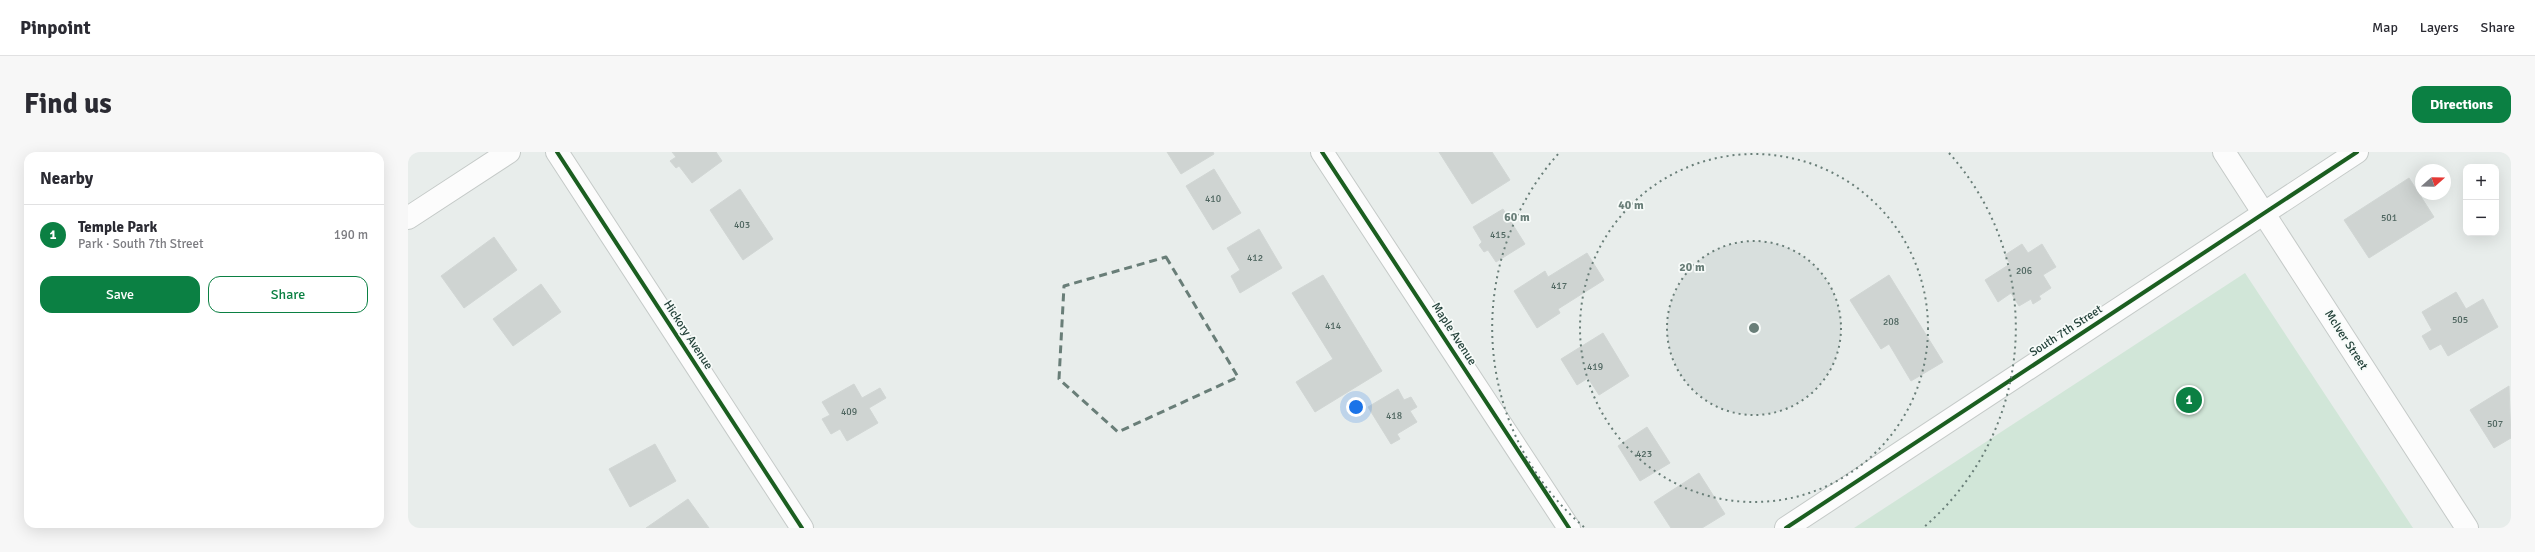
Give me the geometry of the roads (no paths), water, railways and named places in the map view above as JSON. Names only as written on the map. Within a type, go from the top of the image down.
[{"type":"street","points":[[408,218],[509,152]]},
{"type":"street","name":"Hickory Avenue","points":[[557,152],[802,528]]},
{"type":"street","name":"Maple Avenue","points":[[1322,152],[1569,528]]},
{"type":"street","name":"McIver Street","points":[[2224,152],[2467,528]]},
{"type":"street","name":"South 7th Street","points":[[1786,528],[2357,152]]},
{"type":"place","name":"Temple Park","points":[[2189,400]]}]
